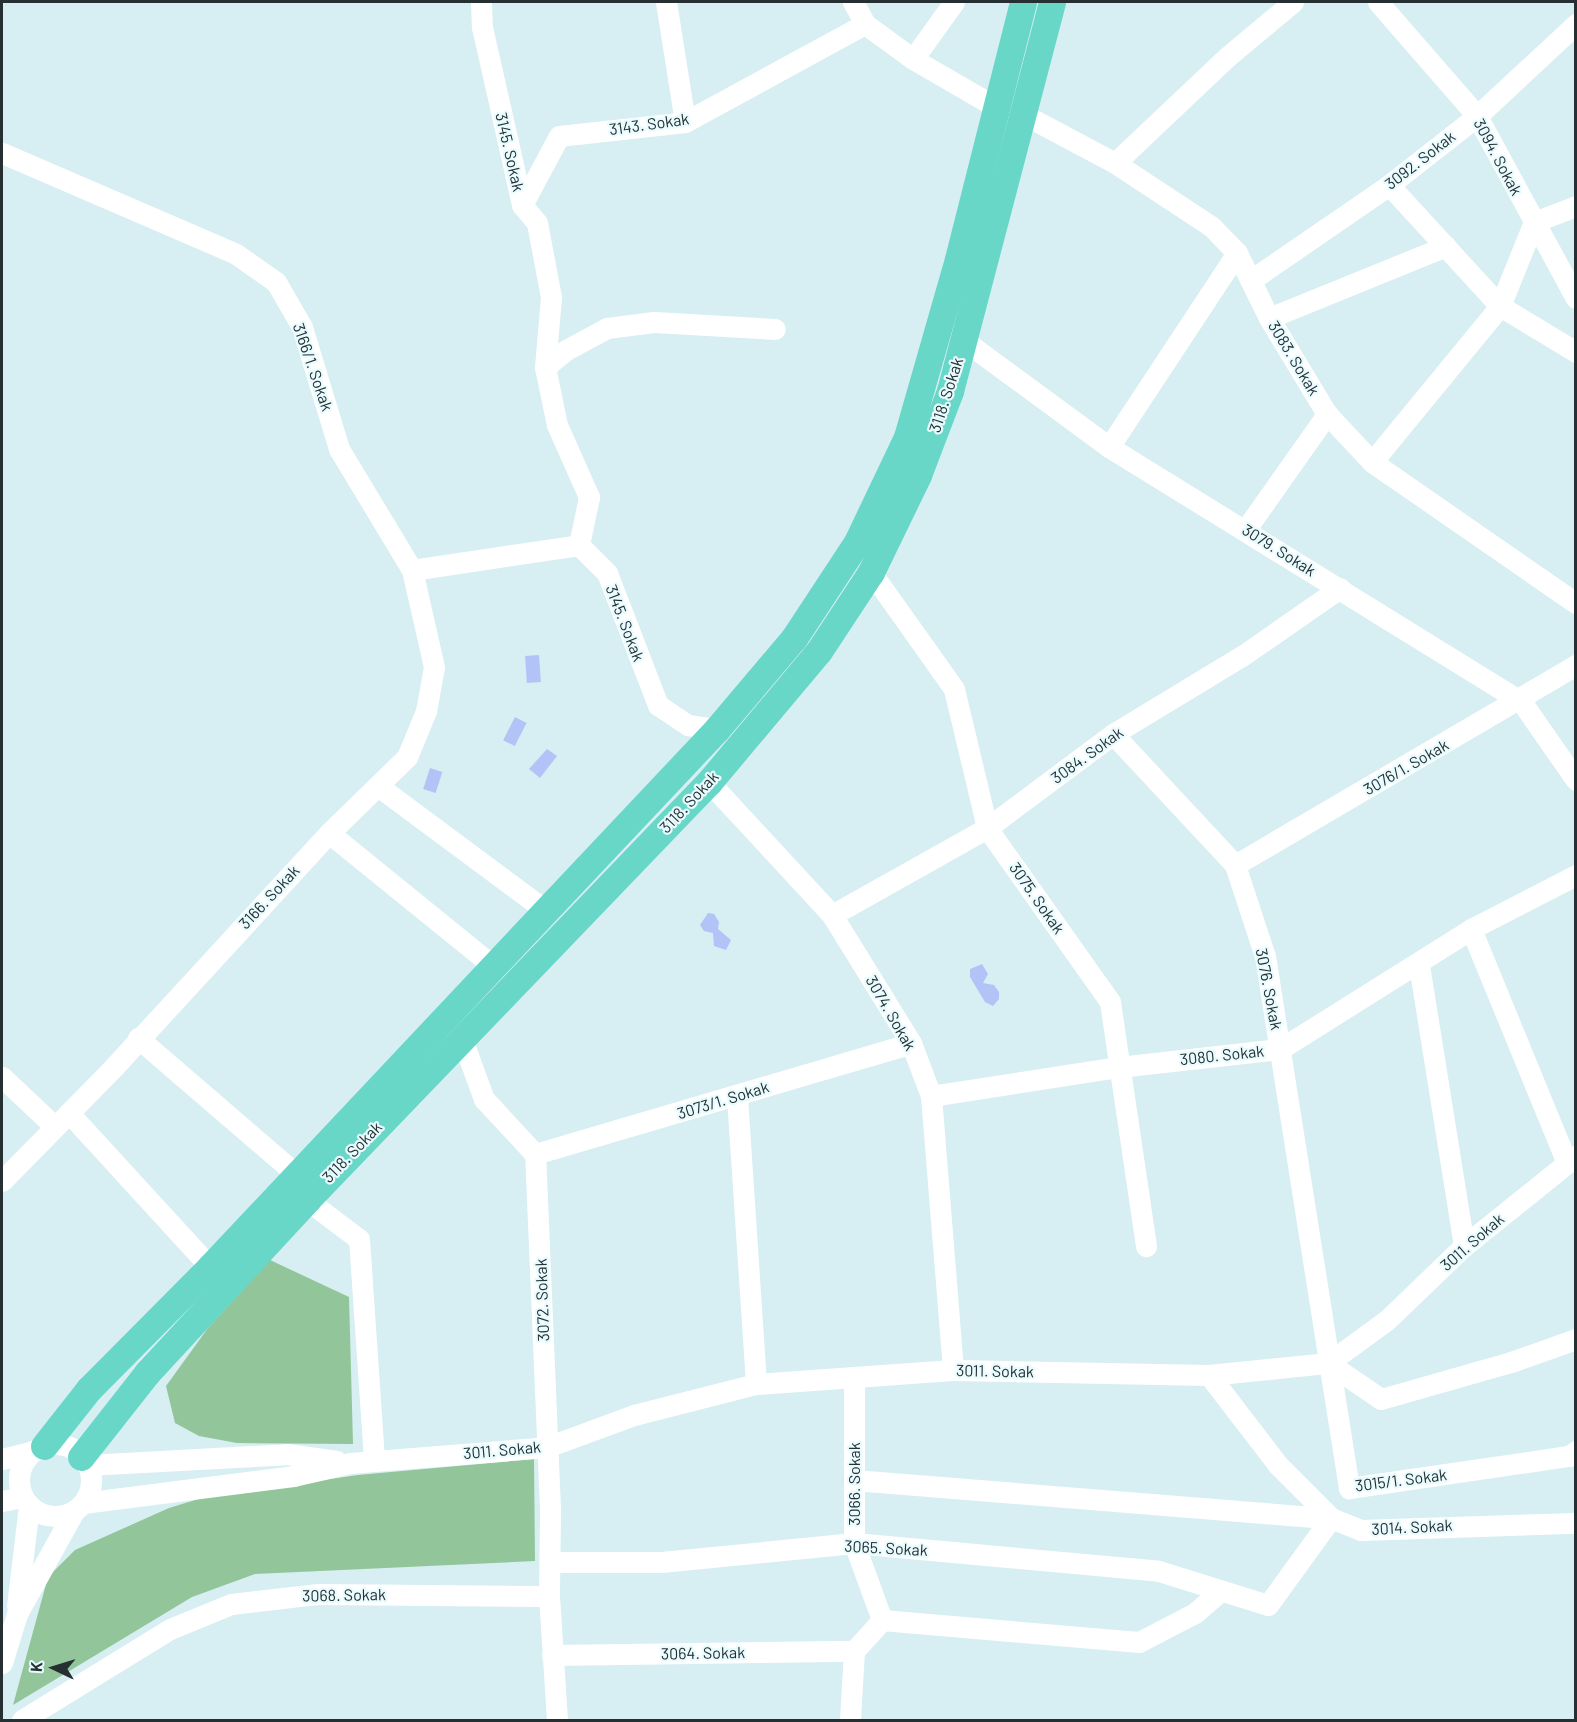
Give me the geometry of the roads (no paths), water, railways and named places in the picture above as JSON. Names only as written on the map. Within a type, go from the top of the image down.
[{"type":"main road","name":"3118. Sokak","points":[[39,1449],[89,1389],[210,1267],[717,729],[794,638],[857,542],[907,437],[958,259],[994,106],[1023,2]]},
{"type":"main road","name":"3118. Sokak","points":[[84,1461],[147,1373],[307,1200],[709,782],[819,651],[871,572],[918,475],[950,391],[1021,113],[1052,2]]},
{"type":"street","name":"3145. Sokak","points":[[481,2],[482,27],[522,205],[537,223],[551,297],[545,367],[557,425],[589,497],[585,529],[579,545],[607,573],[658,705],[688,724],[717,729]]},
{"type":"street","points":[[666,2],[685,122]]},
{"type":"street","points":[[853,2],[865,24],[913,58],[994,106]]},
{"type":"street","points":[[913,58],[954,2]]},
{"type":"street","points":[[1115,163],[1227,57],[1293,2]]},
{"type":"street","name":"3094. Sokak","points":[[1378,2],[1478,116],[1575,298]]},
{"type":"street","name":"3143. Sokak","points":[[522,205],[559,136],[685,122],[865,24]]},
{"type":"street","name":"3092. Sokak","points":[[1251,280],[1389,185],[1478,116],[1575,24]]},
{"type":"street","name":"3083. Sokak","points":[[1021,113],[1115,163],[1212,227],[1237,253],[1269,318],[1327,414],[1372,462],[1575,603]]},
{"type":"street","name":"3166/1. Sokak","points":[[2,153],[236,254],[276,282],[302,327],[339,449],[412,570]]},
{"type":"street","points":[[1389,185],[1500,306],[1575,352]]},
{"type":"street","points":[[1372,462],[1500,306],[1534,222],[1575,206]]},
{"type":"street","points":[[1269,318],[1446,246]]},
{"type":"street","points":[[1109,447],[1237,253]]},
{"type":"street","points":[[545,367],[566,350],[607,328],[654,322],[775,329]]},
{"type":"street","name":"3079. Sokak","points":[[962,339],[1109,447],[1246,529],[1521,701],[1575,780]]},
{"type":"street","points":[[1246,529],[1327,414]]},
{"type":"street","points":[[412,570],[579,545]]},
{"type":"street","name":"3166. Sokak","points":[[2,1181],[329,832],[407,757],[426,711],[434,667],[412,570]]},
{"type":"street","name":"3075. Sokak","points":[[871,572],[954,689],[987,828],[1110,1002],[1146,1246]]},
{"type":"street","name":"3084. Sokak","points":[[832,915],[987,828],[1113,734],[1242,656],[1340,588]]},
{"type":"street","name":"3076/1. Sokak","points":[[1234,865],[1521,701],[1575,665]]},
{"type":"street","name":"3076. Sokak","points":[[1113,734],[1234,865],[1265,956],[1328,1363]]},
{"type":"street","name":"3074. Sokak","points":[[709,782],[832,915],[911,1043],[931,1096],[953,1370]]},
{"type":"street","points":[[378,786],[544,910]]},
{"type":"street","points":[[329,832],[493,966]]},
{"type":"street","name":"3080. Sokak","points":[[931,1096],[1119,1067],[1280,1049],[1419,965],[1470,929],[1575,875]]},
{"type":"street","points":[[1470,929],[1571,1159]]},
{"type":"street","points":[[1419,965],[1464,1246]]},
{"type":"street","points":[[138,1038],[296,1174]]},
{"type":"street","points":[[462,1039],[484,1099],[535,1154]]},
{"type":"street","name":"3073/1. Sokak","points":[[535,1154],[737,1097],[819,1069],[911,1043]]},
{"type":"street","points":[[2,1077],[61,1120],[210,1267]]},
{"type":"street","points":[[737,1097],[756,1384]]},
{"type":"street","name":"3072. Sokak","points":[[535,1154],[547,1447]]},
{"type":"street","name":"3011. Sokak","points":[[78,1507],[293,1476],[350,1463],[547,1447],[645,1412],[756,1384],[953,1370],[1209,1375],[1328,1363],[1387,1320],[1464,1246],[1571,1159]]},
{"type":"street","points":[[307,1200],[359,1239],[374,1460]]},
{"type":"street","points":[[1328,1363],[1381,1399],[1511,1362],[1575,1339]]},
{"type":"street","name":"3015/1. Sokak","points":[[1328,1363],[1349,1488],[1569,1456],[1575,1451]]},
{"type":"street","name":"3014. Sokak","points":[[1209,1375],[1278,1465],[1331,1518],[1361,1530],[1575,1523]]},
{"type":"street","name":"3066. Sokak","points":[[854,1377],[854,1543],[882,1620]]},
{"type":"street","points":[[2,1459],[39,1449],[66,1447],[84,1461],[91,1482],[17,1614]]},
{"type":"street","points":[[547,1447],[549,1596],[557,1720]]},
{"type":"street","points":[[2,1663],[17,1614],[26,1501],[19,1477],[39,1449]]},
{"type":"street","name":"3011. Sokak","points":[[84,1461],[287,1454],[350,1463]]},
{"type":"street","points":[[854,1480],[1331,1518]]},
{"type":"street","points":[[2,1501],[26,1501],[51,1516],[78,1507]]},
{"type":"street","name":"3065. Sokak","points":[[550,1562],[661,1562],[854,1543],[1159,1571],[1219,1592],[1268,1605],[1331,1518]]},
{"type":"street","points":[[850,1720],[854,1651],[882,1620],[1139,1642],[1195,1613],[1219,1592]]},
{"type":"street","name":"3068. Sokak","points":[[22,1720],[170,1629],[231,1604],[318,1594],[549,1596]]},
{"type":"street","name":"3064. Sokak","points":[[552,1655],[854,1651]]},
{"type":"water","points":[[539,655],[541,682],[527,683],[525,656]]},
{"type":"water","points":[[515,717],[527,723],[515,746],[503,740]]},
{"type":"water","points":[[547,749],[557,756],[540,778],[529,769]]},
{"type":"water","points":[[430,768],[442,772],[436,793],[423,789]]},
{"type":"water","points":[[708,913],[714,914],[719,922],[718,929],[731,940],[726,950],[714,946],[713,933],[704,931],[700,925]]},
{"type":"water","points":[[982,964],[988,974],[983,983],[994,985],[999,992],[999,999],[993,1006],[985,1002],[970,977],[970,969]]}]
